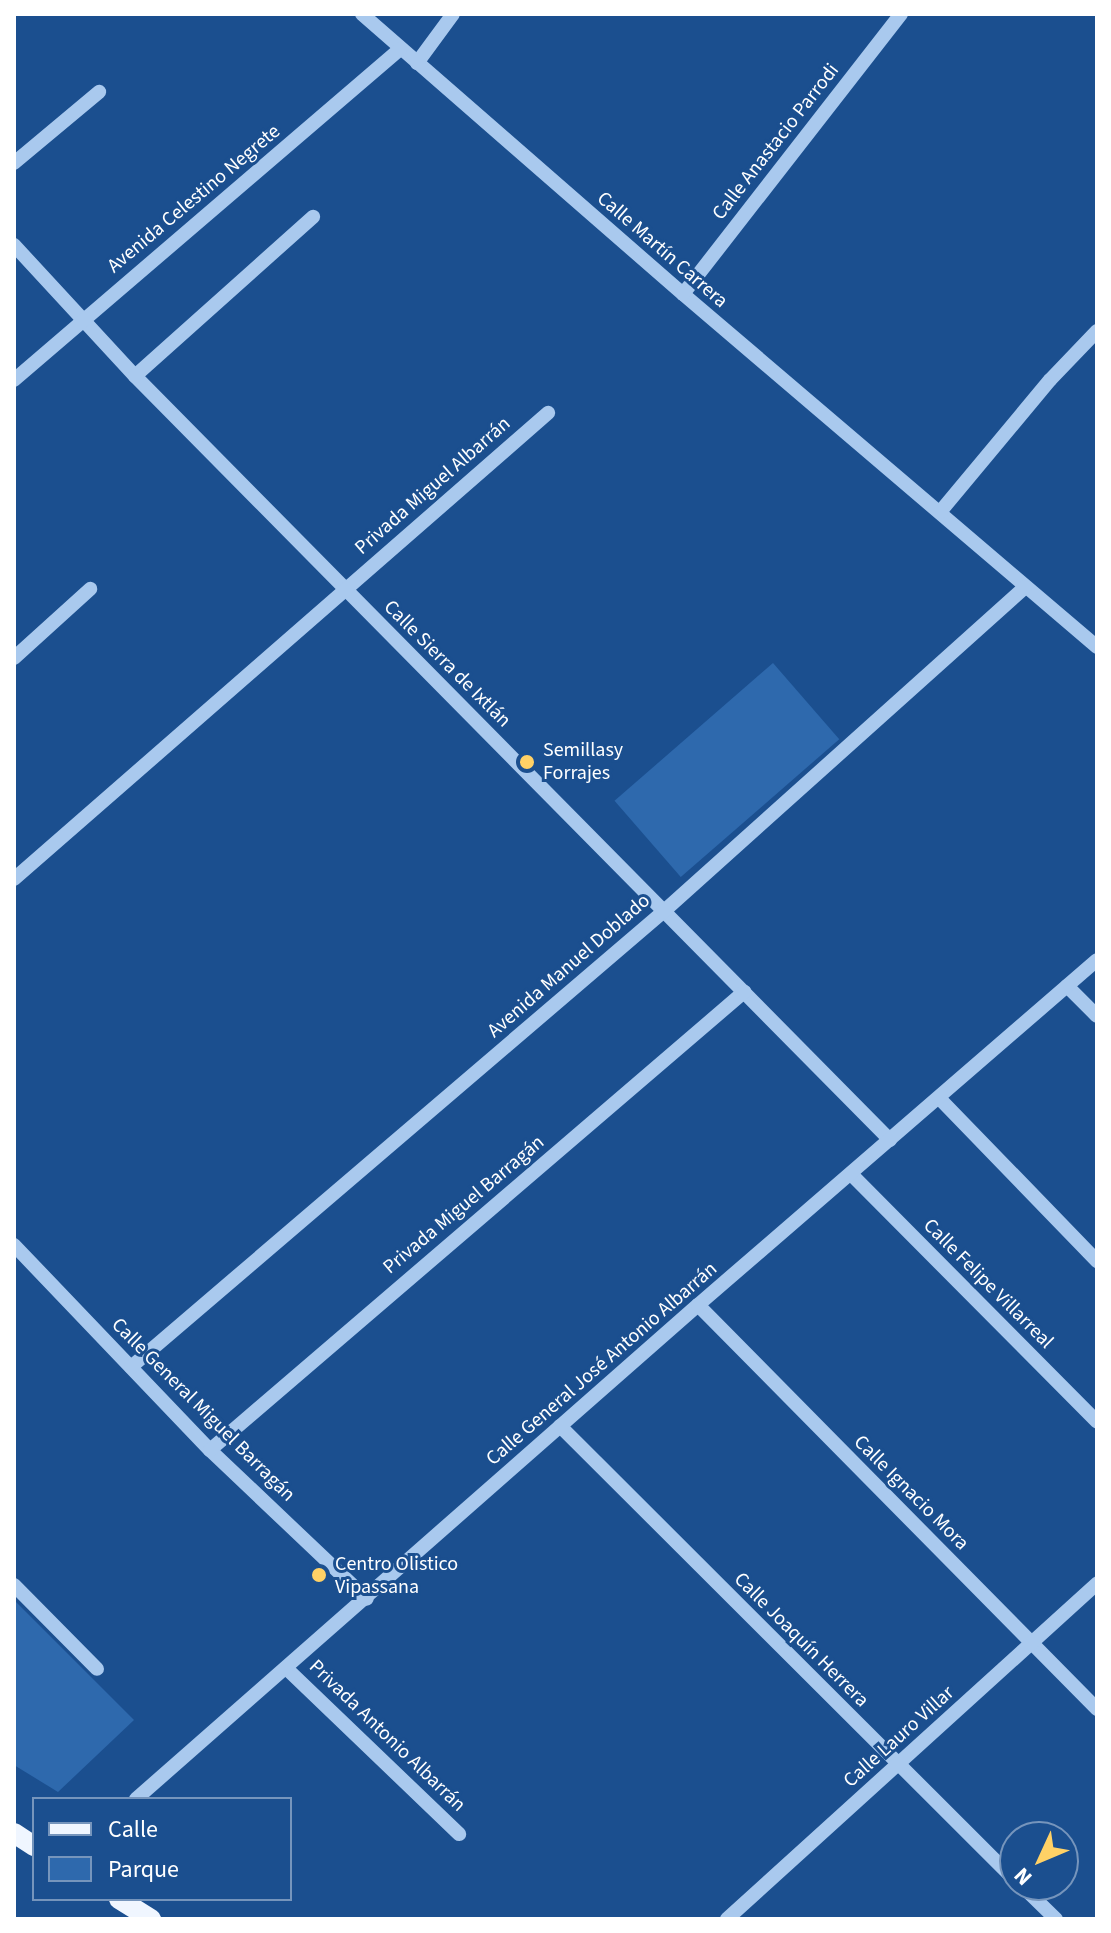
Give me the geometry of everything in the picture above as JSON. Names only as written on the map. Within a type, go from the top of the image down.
[{"type":"main road","points":[[14,1833],[32,1845]]},
{"type":"main road","points":[[122,1901],[151,1919]]},
{"type":"street","name":"Calle Martín Carrera","points":[[362,14],[683,294],[1097,647]]},
{"type":"street","points":[[417,63],[453,14]]},
{"type":"street","name":"Calle Anastacio Parrodi","points":[[683,294],[901,14]]},
{"type":"street","name":"Avenida Celestino Negrete","points":[[14,380],[400,49]]},
{"type":"street","points":[[14,163],[99,92]]},
{"type":"street","points":[[135,376],[313,217]]},
{"type":"street","name":"Calle Sierra de Ixtlán","points":[[14,245],[135,376],[890,1140]]},
{"type":"street","points":[[940,512],[1050,380],[1097,331]]},
{"type":"street","name":"Privada Miguel Albarrán","points":[[14,879],[548,413]]},
{"type":"street","name":"Avenida Manuel Doblado","points":[[131,1367],[663,912],[1025,587]]},
{"type":"street","points":[[14,658],[90,589]]},
{"type":"street","name":"Calle General José Antonio Albarrán","points":[[138,1797],[698,1305],[940,1099],[1097,960]]},
{"type":"street","points":[[1067,986],[1097,1016]]},
{"type":"street","name":"Privada Miguel Barragán","points":[[210,1450],[744,992]]},
{"type":"street","points":[[940,1099],[1097,1261]]},
{"type":"street","name":"Calle Felipe Villarreal","points":[[851,1174],[1097,1422]]},
{"type":"street","name":"Calle General Miguel Barragán","points":[[14,1245],[210,1450],[367,1599]]},
{"type":"street","name":"Calle Ignacio Mora","points":[[698,1305],[1097,1709]]},
{"type":"street","name":"Calle Joaquín Herrera","points":[[560,1426],[999,1865]]},
{"type":"street","name":"Calle Lauro Villar","points":[[727,1919],[898,1767],[1097,1583]]},
{"type":"street","points":[[14,1585],[97,1669]]},
{"type":"street","name":"Privada Antonio Albarrán","points":[[286,1668],[459,1834]]},
{"type":"street","points":[[1037,1901],[1056,1919]]},
{"type":"green space","points":[[773,663],[839,739],[681,877],[615,801]]},
{"type":"green space","points":[[14,1600],[134,1720],[58,1792],[14,1765]]},
{"type":"place","name":"Semillasy Forrajes","points":[[527,762]]},
{"type":"place","name":"Centro Olistico Vipassana","points":[[319,1575]]}]
